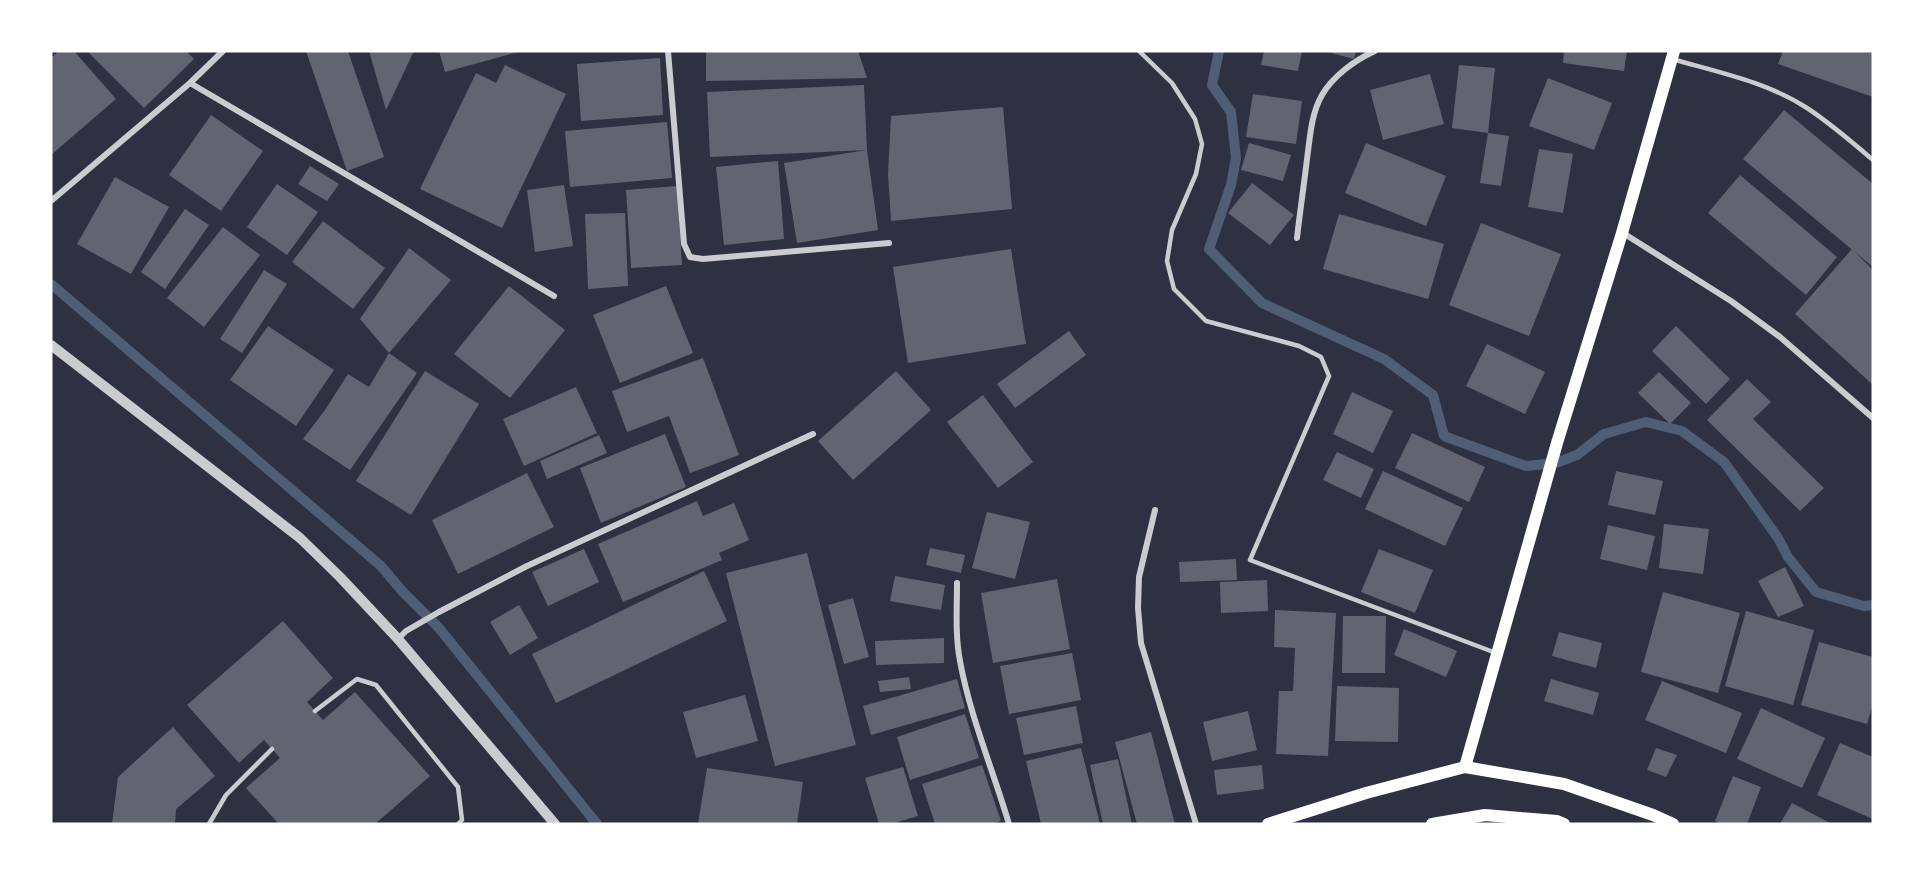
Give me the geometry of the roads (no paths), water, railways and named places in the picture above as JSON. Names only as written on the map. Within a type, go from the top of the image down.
[{"type":"main road","points":[[1465,767],[1557,443],[1622,233],[1673,55]]},
{"type":"main road","points":[[1268,824],[1366,793],[1465,767],[1564,784],[1673,824]]},
{"type":"main road","points":[[1432,824],[1485,815],[1557,821],[1564,824]]},
{"type":"street","points":[[51,201],[190,83],[223,51]]},
{"type":"street","points":[[668,51],[684,244],[690,257],[703,259],[888,243]]},
{"type":"street","points":[[1297,238],[1311,129],[1322,95],[1347,69],[1363,56],[1375,51]]},
{"type":"street","points":[[190,83],[554,296]]},
{"type":"street","points":[[1622,233],[1731,302],[1780,337],[1873,418]]},
{"type":"street","points":[[51,345],[300,538],[402,635],[555,824]]},
{"type":"street","points":[[402,635],[439,612],[527,566],[813,434]]},
{"type":"street","points":[[1155,510],[1139,577],[1138,608],[1141,643],[1196,824]]},
{"type":"street","points":[[957,583],[957,632],[960,660],[968,695],[1010,824]]},
{"type":"lane","points":[[1139,51],[1172,83],[1195,119],[1202,144],[1196,174],[1172,230],[1167,261],[1174,289],[1206,321],[1299,346],[1321,357],[1329,376],[1250,560],[1496,653]]},
{"type":"lane","points":[[1673,55],[1776,92],[1807,108],[1873,160]]},
{"type":"lane","points":[[315,711],[357,679],[376,686],[458,787],[462,820],[458,824]]},
{"type":"lane","points":[[209,824],[226,795],[272,749]]},
{"type":"waterway","points":[[1219,51],[1212,85],[1231,112],[1236,158],[1231,185],[1209,249],[1262,303],[1384,359],[1433,395],[1444,436],[1526,466],[1556,463],[1577,455],[1604,434],[1646,422],[1682,431],[1724,462],[1778,538],[1788,557],[1816,592],[1864,606],[1873,605]]},
{"type":"waterway","points":[[51,284],[381,566],[439,628],[597,824]]}]
